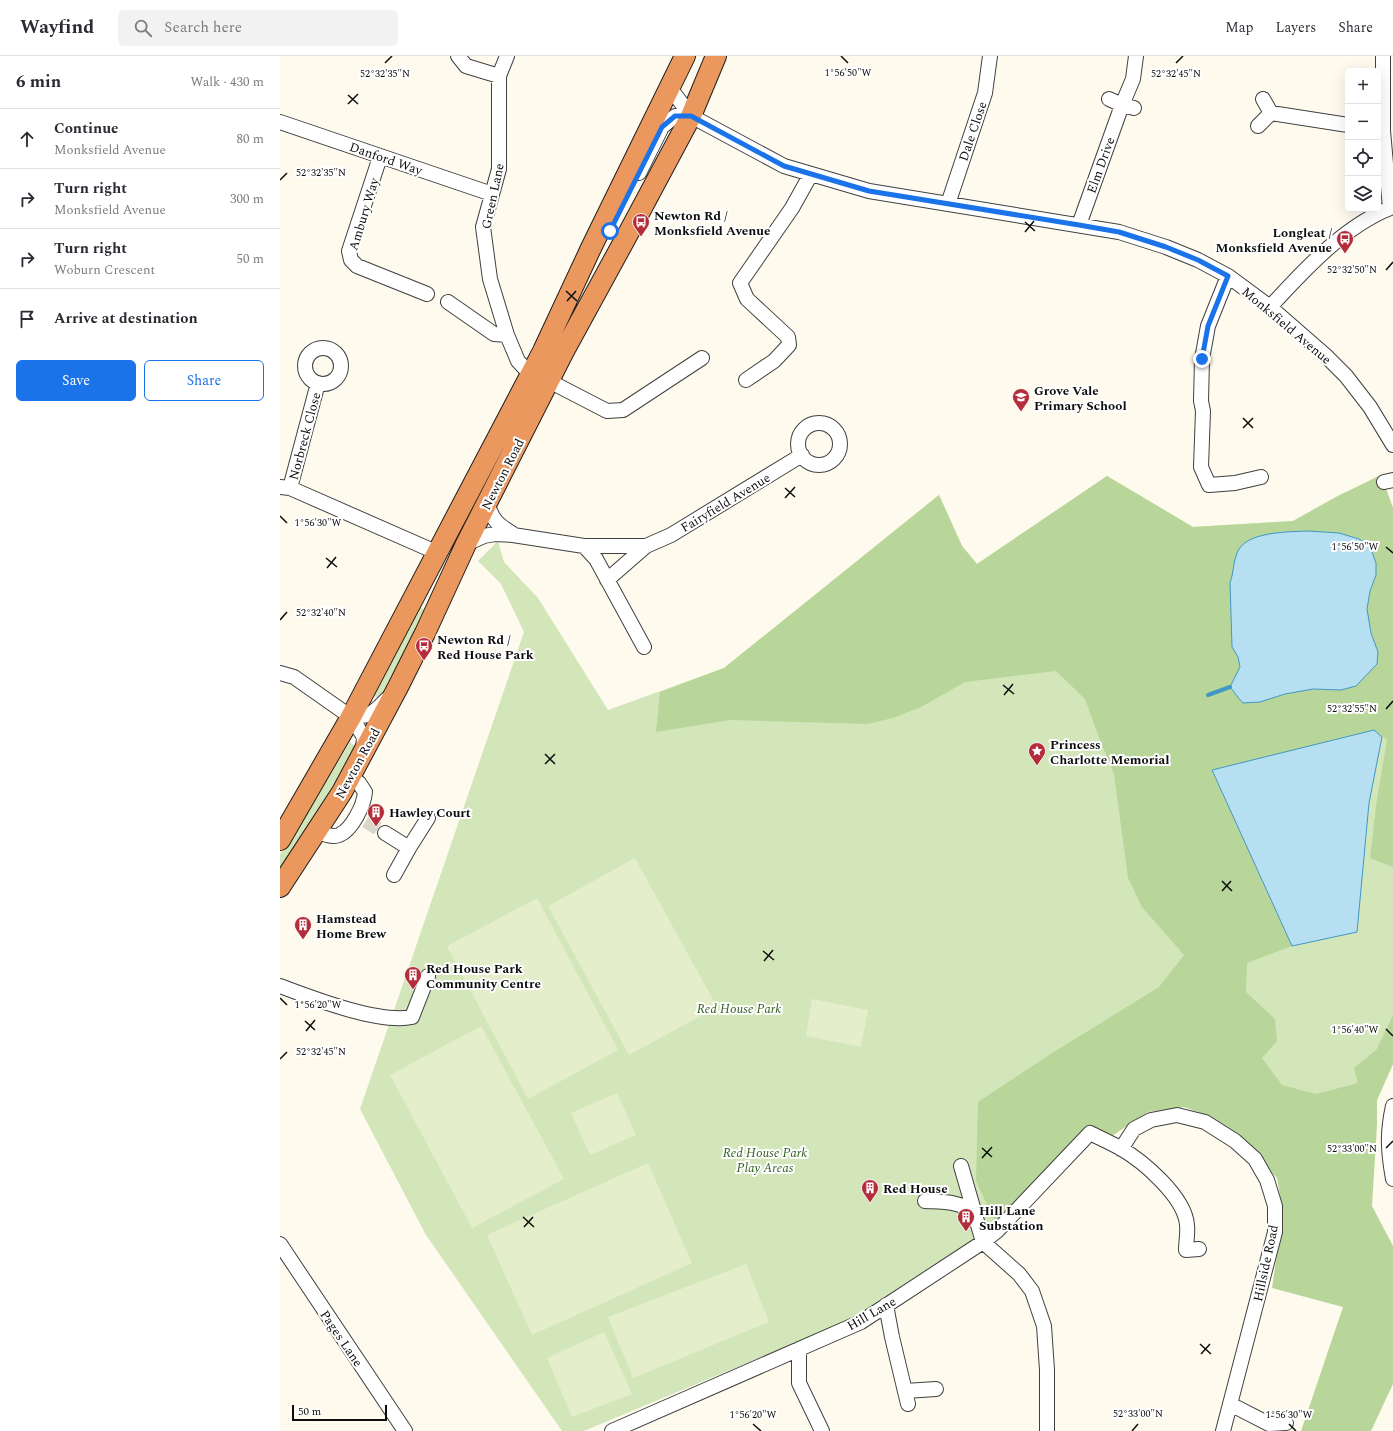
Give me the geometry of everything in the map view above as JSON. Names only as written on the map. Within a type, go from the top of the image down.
[{"type":"highway","name":"Newton Road","points":[[280,887],[342,792],[426,632],[466,544],[487,503],[540,378],[543,351],[591,248],[685,56]]},
{"type":"highway","name":"Newton Road","points":[[280,840],[351,717],[438,553],[540,378],[564,351],[630,232],[691,116],[716,56]]},
{"type":"street","points":[[458,56],[466,66],[499,76]]},
{"type":"street","name":"Green Lane","points":[[507,56],[499,76],[499,169],[482,227],[490,279],[507,335],[518,361],[540,378]]},
{"type":"street","name":"Dale Close","points":[[948,204],[985,93],[990,56]]},
{"type":"street","name":"Elm Drive","points":[[1079,225],[1128,107],[1136,56]]},
{"type":"street","points":[[1270,307],[1306,268],[1335,243],[1367,219],[1392,208],[1381,131],[1383,56]]},
{"type":"street","name":"Monksfield Avenue","points":[[670,88],[691,116],[784,166],[869,191],[1119,232],[1166,247],[1198,260],[1228,276],[1270,307],[1325,355],[1346,376],[1370,407],[1393,445]]},
{"type":"street","points":[[1109,99],[1128,107]]},
{"type":"street","points":[[1263,99],[1271,113]]},
{"type":"street","points":[[1271,113],[1345,125]]},
{"type":"street","points":[[1258,126],[1271,113]]},
{"type":"street","points":[[591,248],[610,231],[662,127],[675,116],[691,116]]},
{"type":"street","name":"Danford Way","points":[[280,122],[492,194]]},
{"type":"street","name":"Ambury Way","points":[[380,157],[349,251],[351,260],[357,266],[427,294]]},
{"type":"street","points":[[746,380],[774,361],[789,345],[788,337],[748,299],[740,283],[792,208],[811,174]]},
{"type":"street","points":[[1228,276],[1208,326],[1202,359],[1201,401],[1203,411],[1201,467],[1209,485],[1235,483],[1261,477]]},
{"type":"street","points":[[448,302],[494,334],[507,335]]},
{"type":"street","points":[[540,378],[607,411],[623,410],[702,358]]},
{"type":"street","name":"Norbreck Close","points":[[285,488],[318,383]]},
{"type":"street","name":"Fairyfield Avenue","points":[[607,580],[646,546],[671,535],[802,455]]},
{"type":"street","points":[[285,488],[438,553]]},
{"type":"street","name":"Fairyfield Avenue","points":[[487,503],[492,517],[499,525],[513,534]]},
{"type":"street","name":"Fairyfield Avenue","points":[[466,544],[489,535],[513,534],[584,546],[646,546]]},
{"type":"street","points":[[584,546],[596,559],[644,647]]},
{"type":"street","points":[[280,673],[294,677],[351,717],[364,737],[363,754]]},
{"type":"street","points":[[351,717],[369,715],[398,687]]},
{"type":"street","points":[[317,831],[333,836],[340,835],[362,818],[361,808],[365,792],[359,783],[350,777]]},
{"type":"street","points":[[394,875],[428,818]]},
{"type":"street","points":[[385,834],[409,848]]},
{"type":"street","points":[[280,986],[308,997],[356,1011],[376,1016],[402,1019],[412,1017],[428,976]]},
{"type":"street","points":[[1393,1106],[1388,1128],[1389,1156],[1393,1179]]},
{"type":"street","name":"Hillside Road","points":[[1122,1149],[1134,1129],[1151,1120],[1177,1116],[1205,1122],[1235,1141],[1254,1158],[1267,1180],[1275,1206],[1275,1232],[1223,1431]]},
{"type":"street","name":"Hill Lane","points":[[612,1431],[861,1322],[983,1242],[997,1231],[1090,1133],[1122,1149]]},
{"type":"street","points":[[1122,1149],[1170,1189],[1179,1202],[1188,1224],[1186,1250]]},
{"type":"street","points":[[961,1166],[983,1242],[1019,1274],[1032,1291],[1044,1326],[1047,1370],[1047,1431]]},
{"type":"street","points":[[925,1201],[954,1203],[962,1205],[974,1213]]},
{"type":"street","name":"Pages Lane","points":[[280,1244],[405,1431]]},
{"type":"street","points":[[886,1305],[907,1398],[936,1389]]},
{"type":"street","points":[[799,1349],[800,1383],[822,1431]]},
{"type":"street","points":[[1230,1404],[1269,1424],[1286,1423]]},
{"type":"green space","name":"Red House Park","points":[[1381,475],[1393,508],[1393,1064],[1377,1100],[1377,1125],[1178,1098],[1087,1129],[987,1232],[859,1318],[785,1347],[584,1431],[562,1431],[426,1235],[360,1109],[524,632],[501,584],[478,561],[498,541],[504,562],[538,598],[608,710],[724,668],[939,495],[962,546],[977,564],[1107,476],[1193,527],[1293,521],[1336,497]]},
{"type":"green space","points":[[1381,475],[1393,508],[1393,867],[1370,858],[1377,799],[1387,740],[1374,730],[1212,770],[1292,946],[1247,963],[1246,992],[1275,1019],[1277,1041],[1262,1058],[1282,1085],[1316,1094],[1358,1083],[1354,1068],[1377,1049],[1393,1015],[1393,1064],[1377,1100],[1372,1206],[1393,1246],[1393,1384],[1371,1431],[1301,1431],[1343,1307],[1272,1288],[1283,1212],[1277,1178],[1244,1139],[1212,1117],[1184,1107],[1148,1112],[1109,1138],[1087,1129],[996,1224],[976,1181],[978,1102],[1049,1055],[1159,987],[1184,955],[1142,907],[1128,878],[1114,774],[1085,699],[1056,671],[965,682],[921,707],[893,718],[867,724],[730,720],[656,732],[660,692],[724,668],[939,495],[962,546],[977,564],[1107,476],[1193,527],[1293,521],[1336,497]]},
{"type":"green space","points":[[418,606],[427,611],[379,698],[370,694]]},
{"type":"green space","points":[[350,742],[356,747],[335,791],[280,873],[280,854],[314,802]]},
{"type":"green space","points":[[635,858],[717,1007],[629,1055],[548,906]]},
{"type":"green space","points":[[537,898],[618,1050],[528,1099],[447,946]]},
{"type":"green space","points":[[812,999],[868,1010],[861,1047],[806,1036]]},
{"type":"green space","points":[[481,1026],[564,1179],[472,1228],[390,1075]]},
{"type":"green space","points":[[617,1093],[636,1135],[590,1155],[571,1113]]},
{"type":"green space","points":[[648,1163],[692,1263],[532,1335],[487,1235]]},
{"type":"green space","points":[[746,1264],[769,1322],[633,1378],[608,1317]]},
{"type":"green space","points":[[604,1332],[632,1394],[572,1417],[547,1358]]},
{"type":"water","points":[[1308,531],[1339,533],[1359,539],[1367,544],[1372,552],[1376,563],[1376,575],[1370,591],[1367,609],[1371,633],[1378,652],[1377,664],[1356,686],[1341,690],[1313,689],[1285,694],[1260,702],[1243,703],[1230,687],[1240,667],[1238,657],[1232,647],[1230,583],[1237,553],[1249,540],[1258,537],[1268,534]]},
{"type":"water","points":[[1374,730],[1382,737],[1369,803],[1357,932],[1292,946],[1212,770]]},
{"type":"waterway","points":[[1208,695],[1230,687]]},
{"type":"tunnel","points":[[366,821],[385,833]]},
{"type":"place","name":"Newton Rd / Monksfield Avenue","points":[[641,237]]},
{"type":"place","name":"Longleat / Monksfield Avenue","points":[[1345,254]]},
{"type":"place","name":"Grove Vale Primary School","points":[[1021,412]]},
{"type":"place","name":"Newton Rd / Red House Park","points":[[424,661]]},
{"type":"place","name":"Princess Charlotte Memorial","points":[[1037,766]]},
{"type":"place","name":"Hawley Court","points":[[376,827]]},
{"type":"place","name":"Hamstead Home Brew","points":[[303,940]]},
{"type":"place","name":"Red House Park Community Centre","points":[[413,990]]},
{"type":"place","name":"Red House","points":[[870,1203]]},
{"type":"place","name":"Hill Lane Substation","points":[[966,1232]]},
{"type":"route","points":[[610,231],[662,127],[675,116],[691,116],[784,166],[869,191],[1119,232],[1166,247],[1198,260],[1228,276],[1208,326],[1202,359]]},
{"type":"park label","name":"Red House Park Play Areas","points":[[765,1160]]}]
